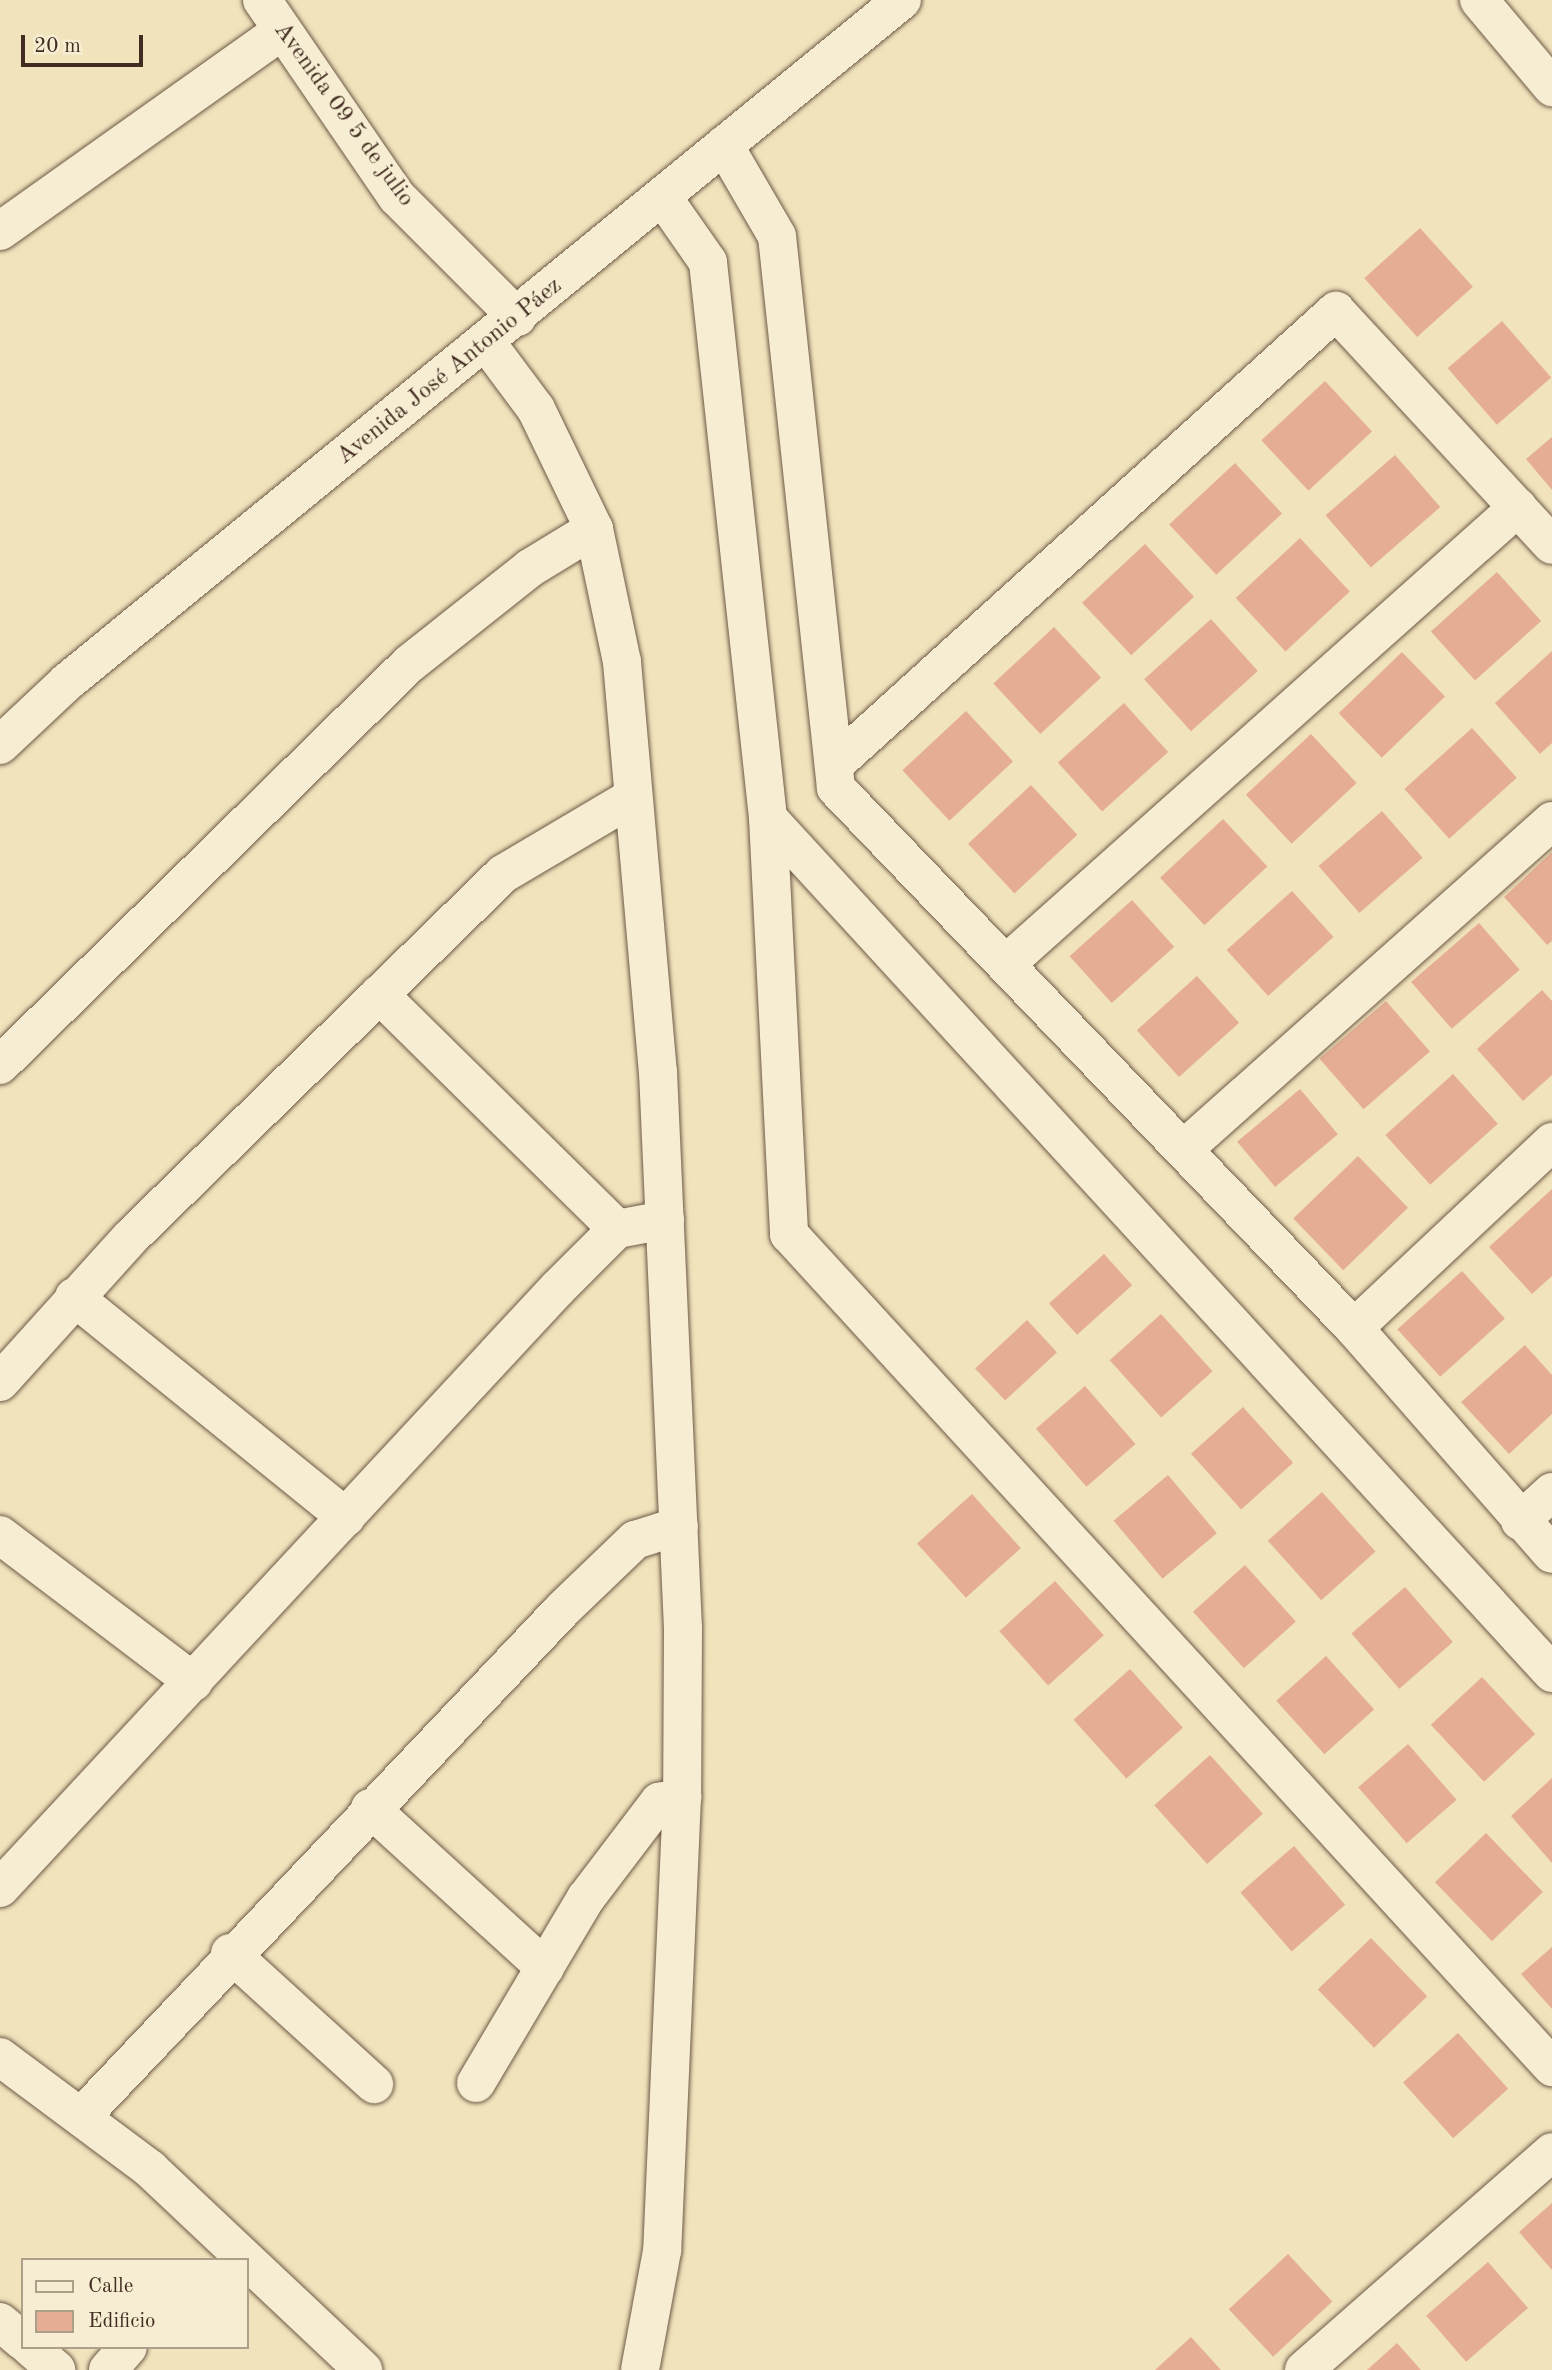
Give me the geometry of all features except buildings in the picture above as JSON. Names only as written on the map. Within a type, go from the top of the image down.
[{"type":"street","name":"Avenida José Antonio Páez","points":[[0,745],[67,682],[664,199],[724,145],[902,0]]},
{"type":"street","points":[[1479,0],[1552,87]]},
{"type":"street","points":[[0,231],[271,15]]},
{"type":"street","name":"Avenida 09 5 de julio","points":[[271,15],[397,197],[517,317]]},
{"type":"street","points":[[724,145],[777,236],[836,788],[1354,1328],[1552,1554]]},
{"type":"street","points":[[664,199],[708,262],[768,818],[789,1234],[1552,2067]]},
{"type":"street","points":[[834,765],[1335,311],[1552,545]]},
{"type":"street","points":[[486,342],[536,409],[594,529],[622,662],[633,797],[665,1220],[679,1526],[682,1797],[662,2251],[640,2370]]},
{"type":"street","points":[[1006,964],[1518,507]]},
{"type":"street","points":[[0,1065],[409,664],[530,568],[594,529]]},
{"type":"street","points":[[7,1358],[74,1297],[503,874],[633,797]]},
{"type":"street","points":[[768,818],[1552,1673]]},
{"type":"street","points":[[1184,1149],[1552,821]]},
{"type":"street","points":[[379,994],[617,1229]]},
{"type":"street","points":[[1354,1328],[1552,1142]]},
{"type":"street","points":[[0,1888],[617,1229],[665,1220]]},
{"type":"street","points":[[74,1297],[346,1517]]},
{"type":"street","points":[[1521,1521],[1552,1492]]},
{"type":"street","points":[[81,2117],[230,1953],[635,1540],[679,1526]]},
{"type":"street","points":[[0,1535],[194,1682]]},
{"type":"street","points":[[476,2083],[586,1898],[659,1802],[682,1797]]},
{"type":"street","points":[[370,1808],[545,1968]]},
{"type":"street","points":[[230,1953],[374,2084]]},
{"type":"street","points":[[0,2057],[81,2117],[217,2248]]},
{"type":"street","points":[[1304,2370],[1552,2152]]},
{"type":"street","points":[[248,2274],[363,2370]]},
{"type":"street","points":[[0,2322],[21,2339]]},
{"type":"street","points":[[32,2349],[56,2370]]},
{"type":"street","points":[[108,2370],[126,2349]]}]
